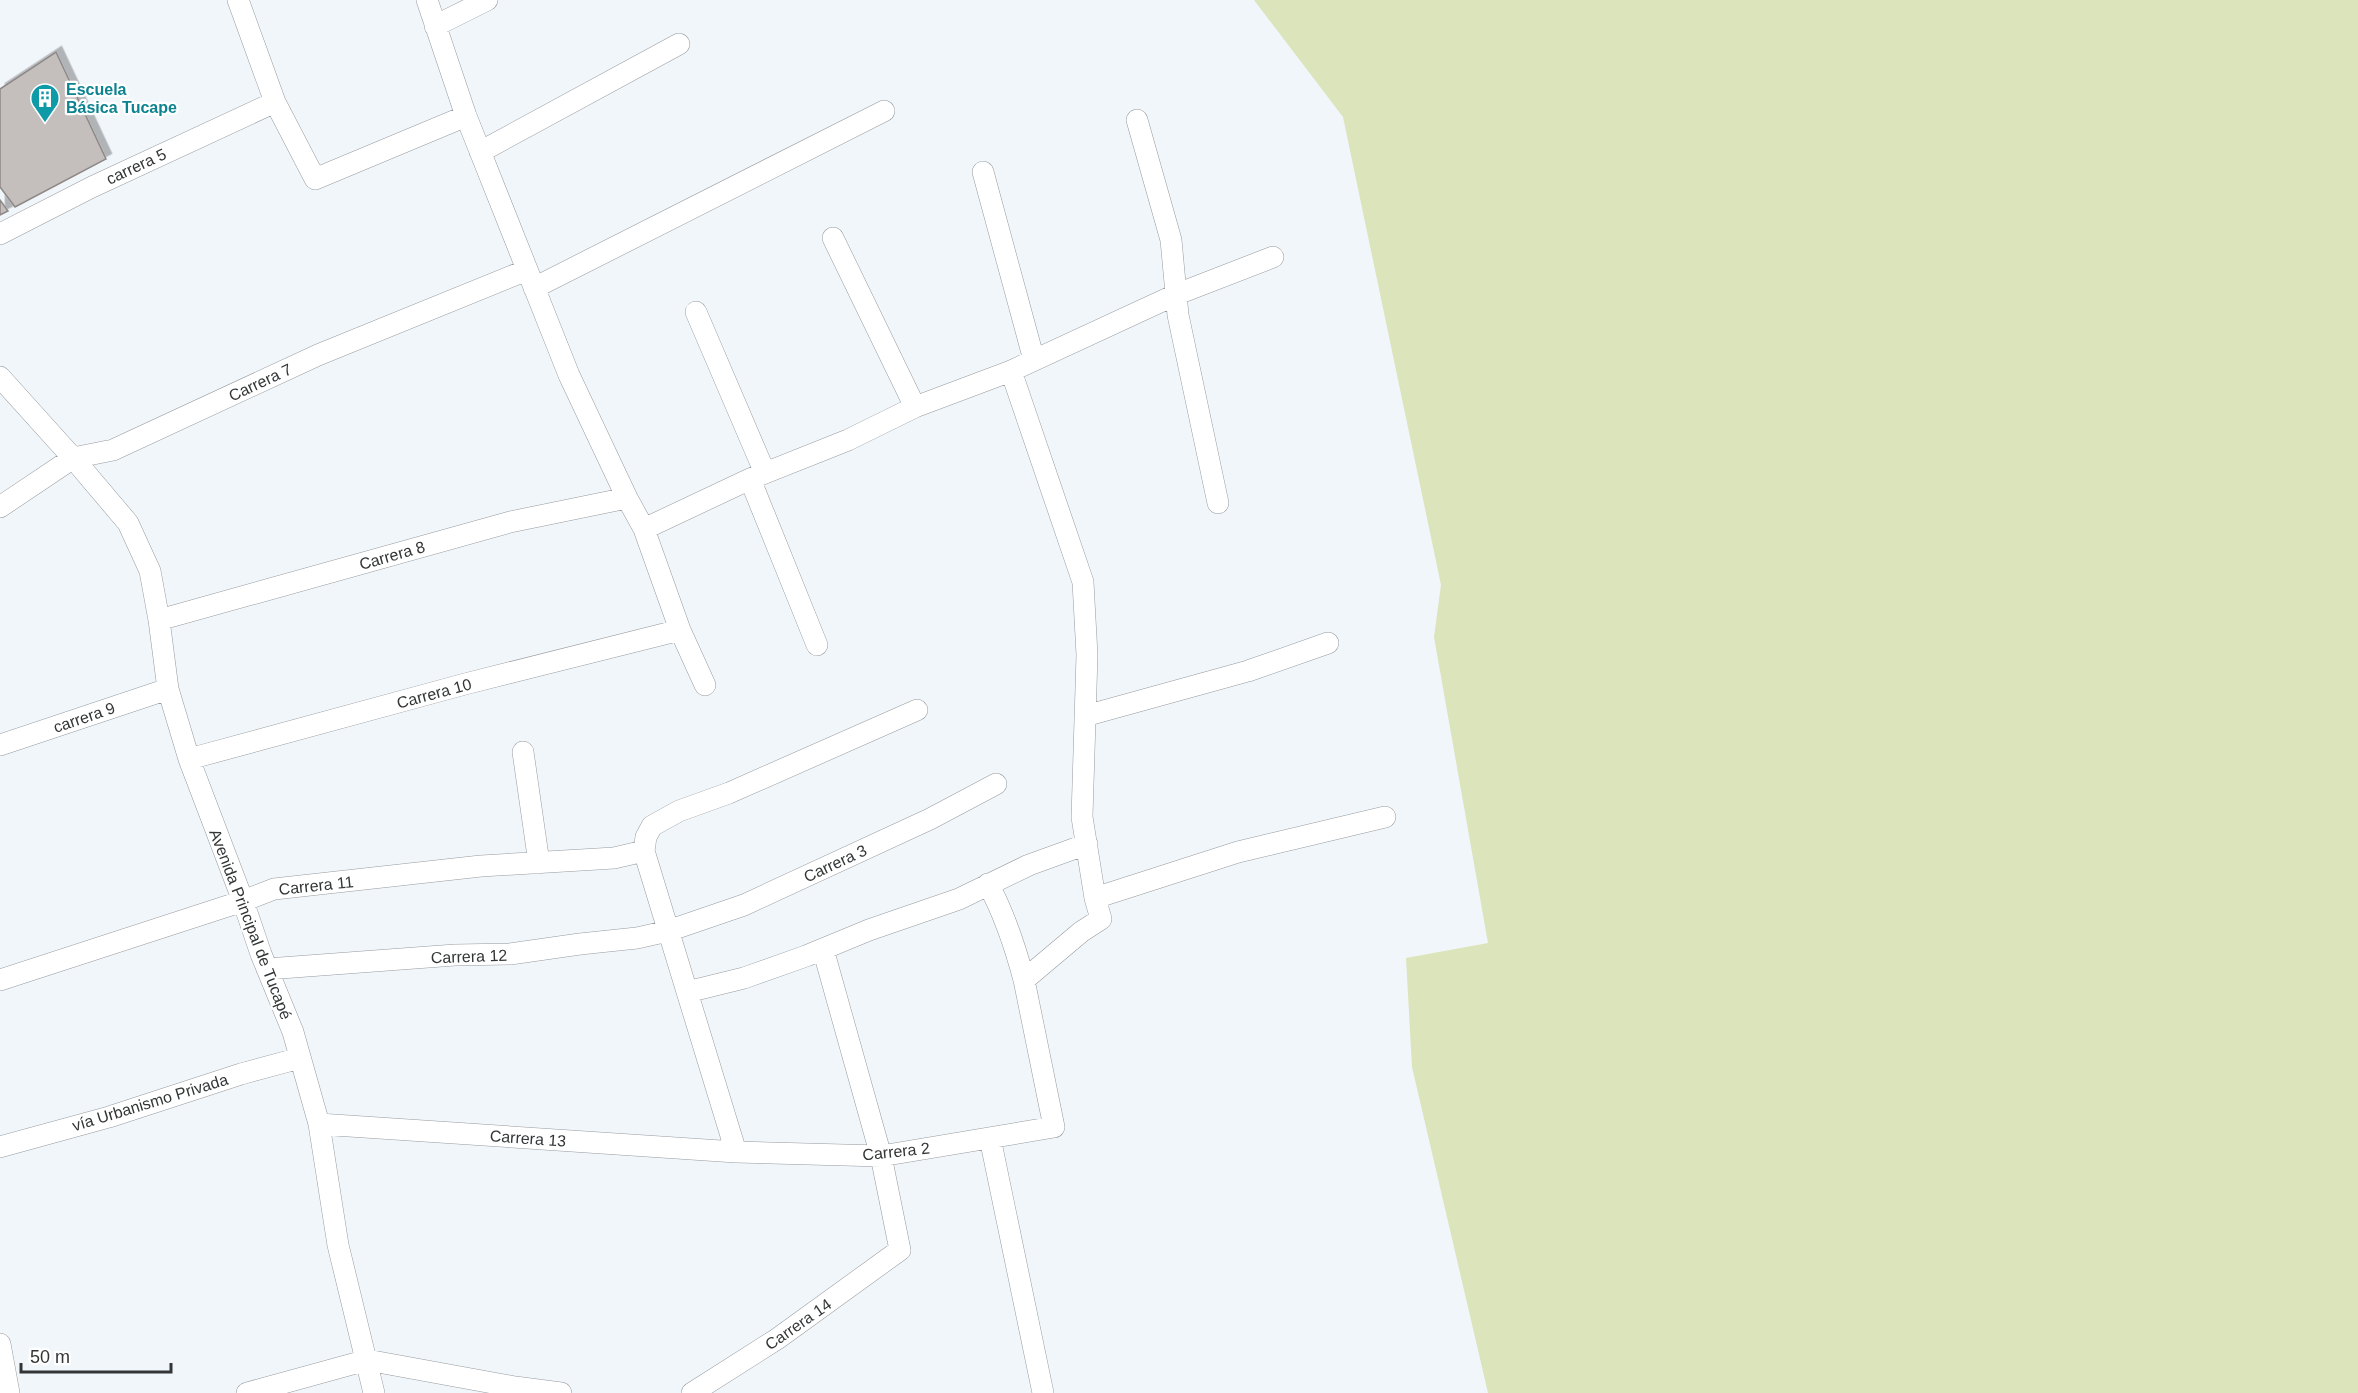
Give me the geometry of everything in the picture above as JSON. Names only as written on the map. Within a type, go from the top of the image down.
[{"type":"street","points":[[238,0],[275,102],[315,179],[466,116]]},
{"type":"street","points":[[427,0],[466,116],[569,375],[644,529],[680,630],[705,685]]},
{"type":"street","points":[[435,26],[487,0]]},
{"type":"street","points":[[480,152],[679,44]]},
{"type":"street","name":"carrera 5","points":[[0,234],[92,187],[275,102]]},
{"type":"street","name":"Carrera 7","points":[[0,507],[73,458],[113,450],[318,355],[531,279],[884,111]]},
{"type":"street","points":[[1137,120],[1171,240],[1175,295],[1218,503]]},
{"type":"street","points":[[983,172],[1034,360]]},
{"type":"street","points":[[833,238],[915,406]]},
{"type":"street","points":[[644,529],[757,476],[848,440],[915,406],[1011,371],[1175,295],[1273,257]]},
{"type":"street","points":[[696,312],[817,645]]},
{"type":"street","points":[[988,884],[1012,937],[1024,980],[1081,932],[1101,920],[1095,898],[1082,817],[1087,655],[1083,582],[1011,371]]},
{"type":"street","name":"Avenida Principal de Tucapé","points":[[0,377],[128,523],[150,571],[168,688],[189,759],[267,969],[293,1032],[320,1124],[338,1245],[351,1306],[367,1360]]},
{"type":"street","name":"Carrera 8","points":[[159,620],[510,522],[627,498]]},
{"type":"street","name":"Carrera 10","points":[[189,759],[465,684],[680,630]]},
{"type":"street","points":[[1085,716],[1248,671],[1328,643]]},
{"type":"street","name":"carrera 9","points":[[0,745],[168,688]]},
{"type":"street","points":[[735,1152],[644,851],[646,837],[652,826],[680,811],[729,793],[917,710]]},
{"type":"street","points":[[523,752],[539,863]]},
{"type":"street","name":"Carrera 3","points":[[668,931],[744,905],[930,819],[996,784]]},
{"type":"street","points":[[1095,898],[1238,852],[1385,817]]},
{"type":"street","points":[[687,992],[744,978],[823,949],[959,898],[1029,865],[1087,844]]},
{"type":"street","name":"Carrera 11","points":[[0,980],[274,889],[481,866],[615,858],[644,851]]},
{"type":"street","name":"Carrera 12","points":[[267,969],[455,955],[510,954],[637,938],[668,931]]},
{"type":"street","points":[[823,949],[881,1156]]},
{"type":"street","name":"Carrera 2","points":[[735,1152],[881,1156],[1054,1127],[1024,980]]},
{"type":"street","name":"vía Urbanismo Privada","points":[[0,1147],[108,1117],[241,1074],[300,1058]]},
{"type":"street","name":"Carrera 13","points":[[320,1124],[735,1152]]},
{"type":"street","points":[[990,1138],[1043,1393]]},
{"type":"street","name":"Carrera 14","points":[[692,1393],[777,1339],[900,1250],[881,1156]]},
{"type":"street","points":[[0,1344],[9,1393]]},
{"type":"street","points":[[367,1360],[374,1393]]},
{"type":"street","points":[[247,1393],[367,1360],[520,1390],[561,1393]]},
{"type":"green space","points":[[1254,0],[2358,0],[2358,1393],[1488,1393],[1412,1067],[1406,958],[1488,943],[1434,637],[1441,585],[1343,117]]},
{"type":"building","name":"Escuela Básica Tucape","points":[[56,52],[106,159],[15,207],[0,187],[0,89]]},
{"type":"building","points":[[0,200],[8,211],[0,215]]},
{"type":"place","name":"Escuela Básica Tucape","points":[[45,124]]}]
